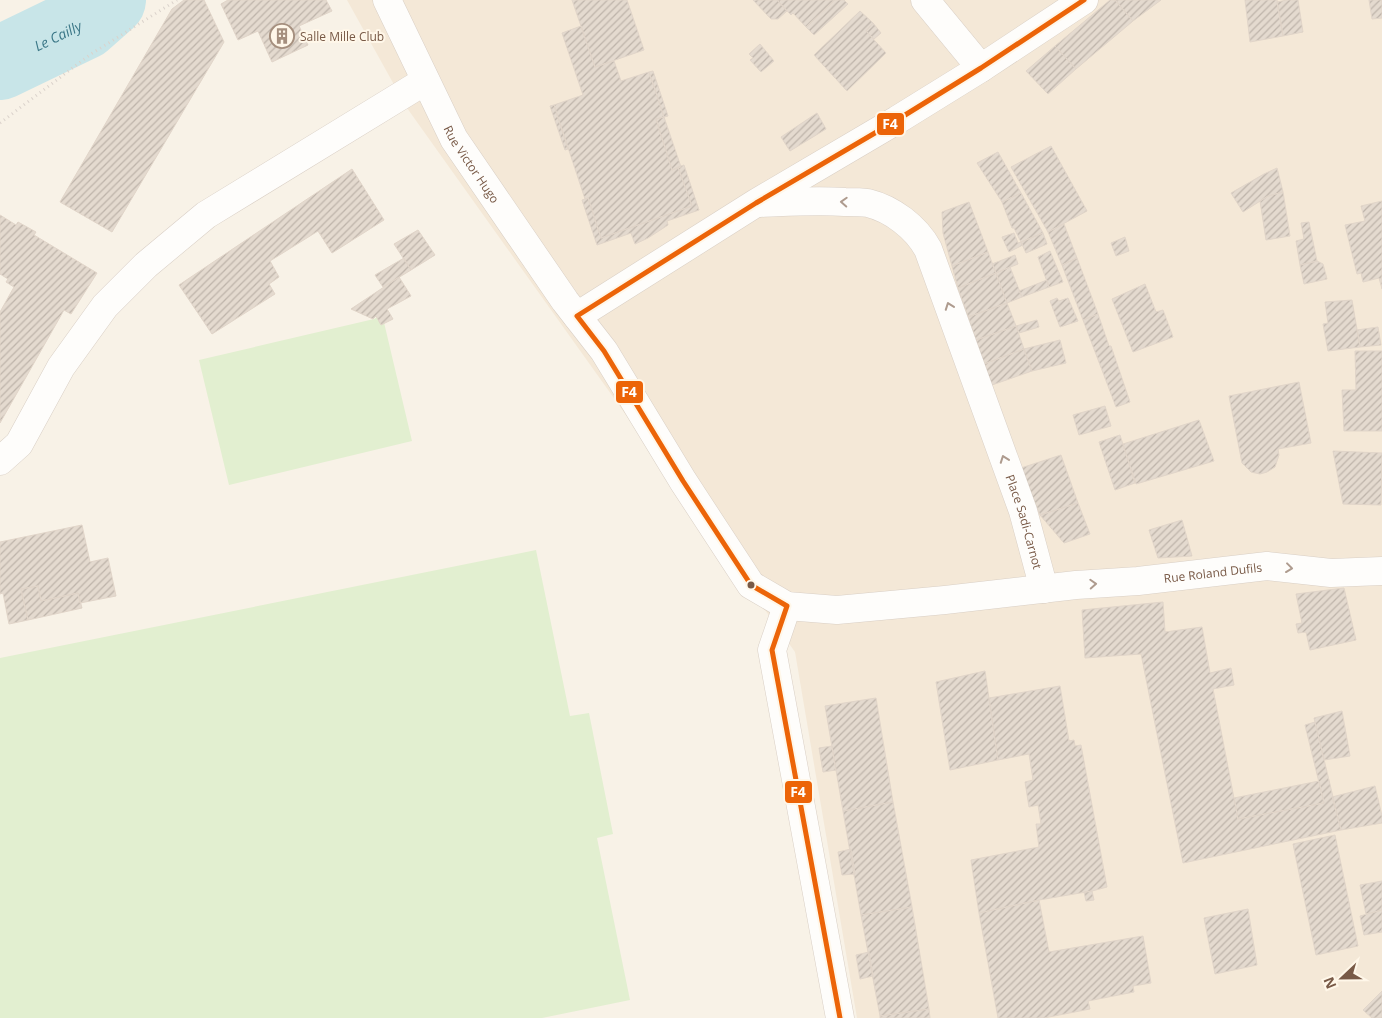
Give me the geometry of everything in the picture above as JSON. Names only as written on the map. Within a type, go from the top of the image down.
[{"type":"street","name":"Rue Victor Hugo","points":[[387,0],[454,139],[564,301],[577,316]]},
{"type":"street","points":[[925,0],[981,68]]},
{"type":"street","points":[[1044,589],[837,610],[786,606],[751,585],[683,481],[604,351],[577,316],[756,203],[981,68],[1084,0]]},
{"type":"street","points":[[0,461],[19,444],[61,367],[105,306],[146,264],[206,215],[425,81]]},
{"type":"street","name":"Place Sadi-Carnot","points":[[756,203],[829,201],[867,203],[888,211],[908,225],[922,239],[928,249],[1023,511],[1044,589]]},
{"type":"street","name":"Rue Roland Dufils","points":[[1044,589],[1138,581],[1267,566],[1331,574],[1382,571]]},
{"type":"street","points":[[786,606],[772,650],[840,1018]]},
{"type":"path","points":[[0,123],[91,54],[177,0]]},
{"type":"shaded area","points":[[347,0],[1382,0],[1382,1018],[857,1018],[795,652],[407,108]]},
{"type":"green space","points":[[382,314],[412,441],[229,485],[199,360],[374,319]]},
{"type":"green space","points":[[536,550],[570,716],[589,713],[613,834],[597,838],[630,1000],[542,1018],[0,1018],[0,658]]},
{"type":"building","points":[[184,0],[204,0],[224,42],[112,232],[60,202],[172,9]]},
{"type":"building","name":"Salle Mille Club","points":[[228,0],[326,0],[332,11],[299,26],[308,45],[272,62],[258,31],[238,40],[221,4]]},
{"type":"building","points":[[572,0],[627,0],[644,50],[595,67]]},
{"type":"building","points":[[753,0],[777,0],[787,11],[778,19],[771,19]]},
{"type":"building","points":[[777,0],[835,0],[806,27]]},
{"type":"building","points":[[835,0],[844,0],[848,4],[814,35],[806,27]]},
{"type":"building","points":[[1110,0],[1115,0],[1133,21],[1076,69],[1055,46]]},
{"type":"building","points":[[1115,0],[1161,0],[1133,21]]},
{"type":"building","points":[[1245,0],[1277,0],[1283,36],[1250,42]]},
{"type":"building","points":[[1298,0],[1303,32],[1283,36],[1277,2]]},
{"type":"building","points":[[1369,0],[1382,0],[1382,18],[1372,19]]},
{"type":"building","points":[[860,11],[873,23],[866,31],[886,53],[847,91],[814,55]]},
{"type":"building","points":[[873,23],[881,33],[874,39],[866,31]]},
{"type":"building","points":[[581,26],[595,67],[614,61],[621,81],[649,72],[664,117],[656,119],[672,170],[678,167],[692,206],[601,238],[588,198],[585,199],[554,105],[583,95],[562,33]]},
{"type":"building","points":[[760,44],[774,61],[761,72],[750,60],[753,58],[749,54]]},
{"type":"building","points":[[1055,46],[1076,69],[1048,94],[1026,71]]},
{"type":"building","points":[[653,71],[668,116],[664,117],[649,72]]},
{"type":"building","points":[[554,105],[568,149],[565,150],[550,106]]},
{"type":"building","points":[[817,113],[826,129],[790,151],[781,137]]},
{"type":"building","points":[[664,117],[681,167],[672,170],[656,119]]},
{"type":"building","points":[[1051,146],[1087,211],[1048,232],[1011,167]]},
{"type":"building","points":[[998,152],[1021,193],[1002,202],[977,163]]},
{"type":"building","points":[[684,165],[699,210],[667,221],[668,225],[635,244],[631,233],[597,245],[582,200],[588,198],[601,238],[692,206],[678,167]]},
{"type":"building","points":[[1277,168],[1283,192],[1268,196],[1243,212],[1231,193]]},
{"type":"building","points":[[352,169],[384,220],[332,253],[318,231],[270,261],[279,277],[269,284],[275,294],[212,334],[179,285]]},
{"type":"building","points":[[1283,192],[1290,236],[1266,240],[1260,201],[1268,196]]},
{"type":"building","points":[[1021,193],[1043,233],[1021,242],[1014,228],[1012,228],[1002,202]]},
{"type":"building","points":[[1382,201],[1382,289],[1379,278],[1363,282],[1361,273],[1357,274],[1345,225],[1365,221],[1361,206]]},
{"type":"building","points":[[969,202],[988,252],[952,266],[943,233],[942,212]]},
{"type":"building","points":[[0,215],[16,225],[18,222],[36,232],[34,235],[97,273],[71,314],[64,310],[0,423],[0,312],[14,287],[6,282],[8,279],[0,274]]},
{"type":"building","points":[[1309,222],[1317,261],[1300,265],[1296,241],[1304,239],[1301,223]]},
{"type":"building","points":[[1064,224],[1077,258],[1062,265],[1048,232]]},
{"type":"building","points":[[418,230],[435,255],[411,270],[394,244]]},
{"type":"building","points":[[1014,233],[1018,243],[1021,242],[1023,245],[1009,252],[1002,237]]},
{"type":"building","points":[[1043,233],[1047,244],[1026,253],[1021,242]]},
{"type":"building","points":[[1125,237],[1129,251],[1116,256],[1111,243]]},
{"type":"building","points":[[1050,251],[1063,282],[1049,287],[1038,257]]},
{"type":"building","points":[[988,252],[996,273],[958,288],[952,266]]},
{"type":"building","points":[[1015,255],[1018,264],[996,273],[992,264]]},
{"type":"building","points":[[404,258],[411,270],[383,287],[375,275]]},
{"type":"building","points":[[1077,258],[1098,314],[1083,320],[1062,265]]},
{"type":"building","points":[[1317,261],[1323,264],[1327,279],[1304,284],[1300,265]]},
{"type":"building","points":[[1010,267],[1022,297],[1007,303],[996,273]]},
{"type":"building","points":[[996,273],[1007,303],[968,317],[958,288]]},
{"type":"building","points":[[399,277],[411,296],[387,309],[393,319],[381,325],[376,316],[373,319],[351,309]]},
{"type":"building","points":[[1047,280],[1049,287],[1022,297],[1019,291]]},
{"type":"building","points":[[1145,284],[1156,312],[1163,310],[1173,337],[1133,352],[1112,299]]},
{"type":"building","points":[[1057,298],[1059,301],[1068,298],[1078,321],[1060,327],[1050,301]]},
{"type":"building","points":[[1352,300],[1360,347],[1328,351],[1323,324],[1328,323],[1325,302]]},
{"type":"building","points":[[1007,303],[1016,326],[976,340],[968,317]]},
{"type":"building","points":[[1098,314],[1130,402],[1116,407],[1083,320]]},
{"type":"building","points":[[1037,320],[1039,327],[1019,333],[1016,326]]},
{"type":"building","points":[[1016,326],[1024,349],[984,364],[976,340]]},
{"type":"building","points":[[1378,327],[1381,345],[1360,347],[1357,330]]},
{"type":"building","points":[[1060,340],[1066,363],[1032,371],[1024,349]]},
{"type":"building","points":[[1024,349],[1032,371],[992,385],[984,364]]},
{"type":"building","points":[[1355,351],[1382,351],[1382,431],[1344,431],[1342,390],[1356,390]]},
{"type":"building","points":[[1299,382],[1311,443],[1278,449],[1279,455],[1275,467],[1260,474],[1251,472],[1242,463],[1229,396]]},
{"type":"building","points":[[1105,406],[1111,426],[1079,435],[1073,415]]},
{"type":"building","points":[[1199,420],[1214,461],[1136,484],[1123,444]]},
{"type":"building","points":[[1120,435],[1135,483],[1115,490],[1099,442]]},
{"type":"building","points":[[1333,451],[1382,453],[1381,505],[1343,504]]},
{"type":"building","points":[[1061,455],[1078,503],[1040,515],[1021,468]]},
{"type":"building","points":[[1078,503],[1090,534],[1064,543],[1040,515]]},
{"type":"building","points":[[1182,520],[1192,556],[1158,558],[1149,530]]},
{"type":"building","points":[[82,525],[90,562],[108,558],[116,596],[80,603],[78,593],[41,601],[38,586],[21,589],[28,620],[9,624],[3,593],[0,594],[0,542]]},
{"type":"building","points":[[38,586],[41,601],[78,593],[82,608],[28,620],[21,589]]},
{"type":"building","points":[[1344,588],[1356,640],[1310,650],[1306,632],[1298,633],[1296,624],[1302,623],[1296,594]]},
{"type":"building","points":[[1163,602],[1165,632],[1202,627],[1210,673],[1231,668],[1234,685],[1213,689],[1238,819],[1324,803],[1305,725],[1315,722],[1341,830],[1183,863],[1141,654],[1085,658],[1082,610]]},
{"type":"building","points":[[985,671],[998,760],[950,770],[936,682]]},
{"type":"building","points":[[1060,686],[1069,741],[1074,740],[1075,746],[1081,745],[1107,887],[979,913],[971,860],[1039,847],[1036,824],[1041,824],[1038,805],[1029,807],[1025,782],[1033,780],[1029,754],[998,760],[989,698]]},
{"type":"building","points":[[876,698],[893,802],[843,811],[825,706]]},
{"type":"building","points":[[1342,711],[1350,756],[1324,760],[1314,718]]},
{"type":"building","points":[[832,746],[836,770],[823,772],[819,748]]},
{"type":"building","points":[[1319,781],[1324,803],[1238,819],[1234,798]]},
{"type":"building","points":[[1375,786],[1382,823],[1341,830],[1332,797]]},
{"type":"building","points":[[893,802],[912,907],[861,915],[843,811]]},
{"type":"building","points":[[1335,835],[1358,946],[1316,955],[1293,844]]},
{"type":"building","points":[[851,849],[855,874],[842,875],[838,852]]},
{"type":"building","points":[[1382,881],[1382,910],[1366,914],[1360,885]]},
{"type":"building","points":[[1092,891],[1094,900],[1086,901],[1084,892]]},
{"type":"building","points":[[1039,900],[1049,952],[1143,936],[1151,983],[1133,986],[1134,992],[1088,1001],[1090,1009],[1044,1018],[998,1018],[979,913]]},
{"type":"building","points":[[912,907],[929,1009],[880,1016],[861,915]]},
{"type":"building","points":[[1248,909],[1257,965],[1215,974],[1204,918]]},
{"type":"building","points":[[1382,910],[1382,932],[1364,935],[1360,916]]},
{"type":"building","points":[[869,952],[873,976],[860,979],[856,955]]},
{"type":"building","points":[[1382,991],[1382,1018],[1372,1018],[1363,1010]]},
{"type":"building","points":[[929,1009],[930,1018],[880,1018],[880,1016]]},
{"type":"waterway","name":"Le Cailly","points":[[0,63],[83,23],[109,0]]},
{"type":"transit line","name":"F4","points":[[840,1018],[772,650],[787,606],[751,585],[683,481],[604,351],[577,316],[756,203],[981,68],[1084,0]]},
{"type":"place","name":"Salle Mille Club","points":[[282,36]]}]
